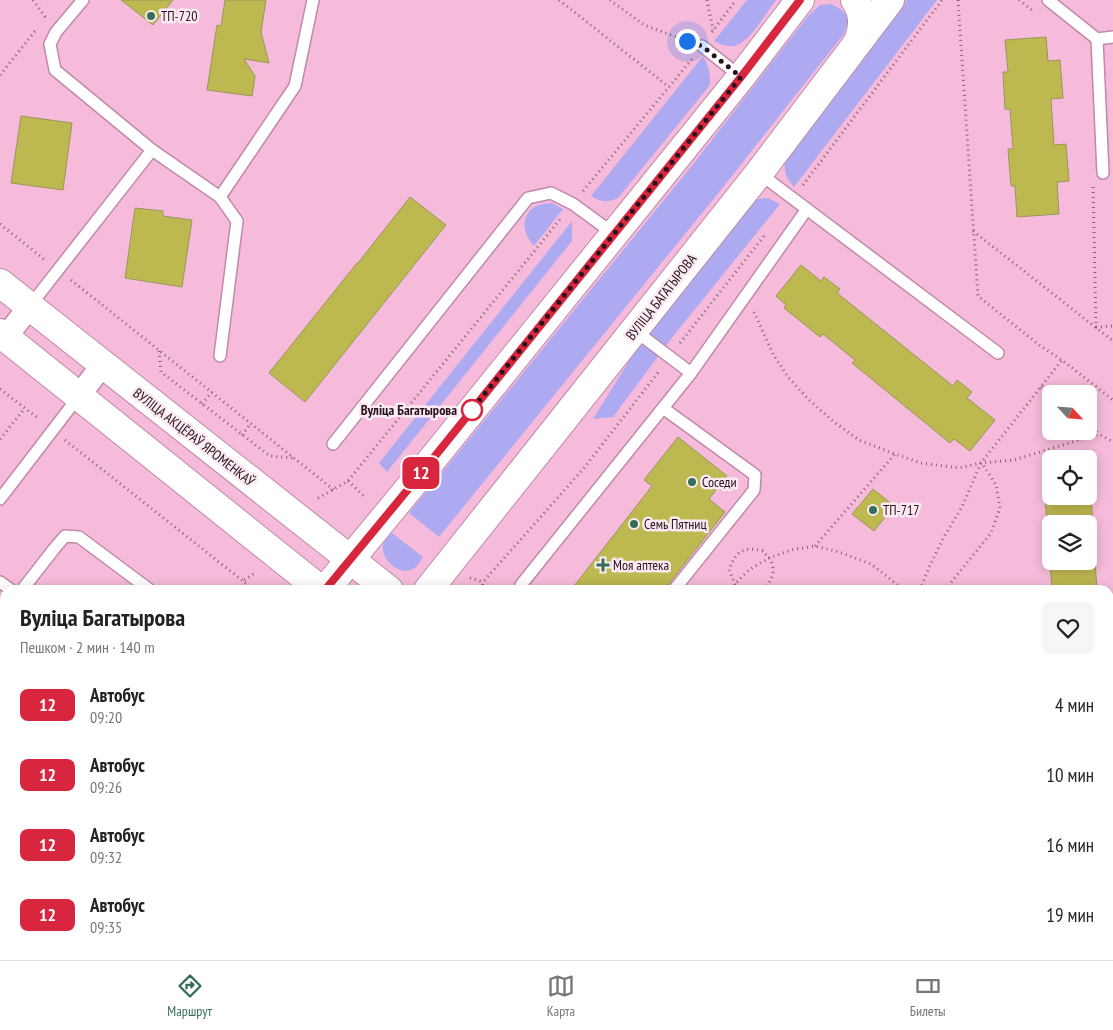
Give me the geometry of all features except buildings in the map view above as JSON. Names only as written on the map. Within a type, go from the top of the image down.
[{"type":"street","points":[[328,585],[410,487],[741,77],[800,0]]},
{"type":"street","points":[[855,0],[861,11],[863,21],[862,32],[858,41]]},
{"type":"street","name":"ВУЛІЦА БАГАТЫРОВА","points":[[432,585],[759,173],[890,0]]},
{"type":"street","name":"ВУЛІЦА АКЦЁРАЎ ЯРОМЕНКАЎ","points":[[0,284],[382,585]]},
{"type":"street","points":[[29,307],[3,335],[317,585]]},
{"type":"street","points":[[79,396],[103,364]]},
{"type":"lane","points":[[83,0],[56,32],[50,44],[54,70],[152,150],[220,197],[237,221],[220,356]]},
{"type":"lane","points":[[220,197],[295,86],[313,0]]},
{"type":"lane","points":[[1048,0],[1097,39],[1113,37]]},
{"type":"lane","points":[[1097,39],[1103,173]]},
{"type":"lane","points":[[702,46],[741,77]]},
{"type":"lane","points":[[29,307],[152,150]]},
{"type":"lane","points":[[759,173],[998,353]]},
{"type":"lane","points":[[333,444],[528,198],[551,194],[573,204],[614,234]]},
{"type":"lane","points":[[522,585],[691,373],[807,209]]},
{"type":"lane","points":[[634,330],[691,373]]},
{"type":"lane","points":[[0,499],[79,396]]},
{"type":"lane","points":[[663,408],[755,475],[754,490],[678,585]]},
{"type":"lane","points":[[26,585],[65,536],[78,537],[143,585]]},
{"type":"path","points":[[559,0],[669,87]]},
{"type":"path","points":[[610,0],[644,25],[702,46]]},
{"type":"path","points":[[707,0],[713,31]]},
{"type":"path","points":[[318,498],[348,481],[669,87],[736,0]]},
{"type":"path","points":[[793,198],[942,0]]},
{"type":"path","points":[[958,0],[978,296],[1113,400]]},
{"type":"path","points":[[1019,0],[1034,11]]},
{"type":"path","points":[[0,75],[46,17]]},
{"type":"path","points":[[1093,184],[1096,327]]},
{"type":"path","points":[[0,224],[334,490]]},
{"type":"path","points":[[679,344],[769,229]]},
{"type":"path","points":[[973,230],[1113,341]]},
{"type":"path","points":[[747,293],[773,354],[788,377],[809,400],[834,422],[859,440],[921,463],[959,468],[981,463],[1014,460],[1099,434],[1113,442]]},
{"type":"path","points":[[1096,327],[1113,326]]},
{"type":"path","points":[[159,351],[161,372],[270,456],[294,458]]},
{"type":"path","points":[[922,585],[944,535],[962,507],[981,463],[1062,360]]},
{"type":"path","points":[[483,585],[483,582],[584,468],[662,368]]},
{"type":"path","points":[[0,389],[247,585]]},
{"type":"path","points":[[202,404],[212,392]]},
{"type":"path","points":[[0,439],[25,408]]},
{"type":"path","points":[[242,434],[251,423]]},
{"type":"path","points":[[815,546],[895,454]]},
{"type":"path","points":[[949,585],[991,533],[1000,508],[996,485],[981,463]]},
{"type":"path","points":[[348,481],[366,498]]},
{"type":"path","points":[[766,585],[772,578],[773,566],[769,558],[763,551],[751,548],[741,552],[734,558],[729,570],[734,584],[749,570],[769,558],[791,550],[815,546],[839,552],[870,564],[897,585]]},
{"type":"path","points":[[243,581],[258,570]]},
{"type":"path","points":[[463,575],[483,582]]},
{"type":"shaded area","points":[[747,0],[776,0],[753,32],[742,42],[734,46],[728,46],[714,41]]},
{"type":"shaded area","points":[[907,0],[937,0],[794,187],[786,175],[785,161]]},
{"type":"shaded area","points":[[831,4],[841,10],[846,16],[847,24],[843,35],[724,186],[439,537],[409,513],[694,163],[808,16],[820,5]]},
{"type":"shaded area","points":[[703,56],[709,70],[710,85],[618,198],[604,201],[591,196]]},
{"type":"shaded area","points":[[764,198],[780,204],[671,339],[613,417],[593,419],[639,345],[753,200]]},
{"type":"shaded area","points":[[552,203],[563,209],[534,246],[528,238],[525,228],[528,213],[534,207],[541,204]]},
{"type":"shaded area","points":[[572,221],[572,241],[387,472],[379,463]]},
{"type":"shaded area","points":[[392,533],[423,557],[416,567],[404,571],[387,561],[384,555],[384,542]]},
{"type":"bus line","name":"12","points":[[329,585],[741,77],[800,0]]},
{"type":"place","name":"ТП-720","points":[[151,16]]},
{"type":"place","name":"Вуліца Багатырова","points":[[472,410]]},
{"type":"place","name":"Соседи","points":[[692,482]]},
{"type":"place","name":"ТП-717","points":[[873,510]]},
{"type":"place","name":"Семь Пятниц","points":[[634,524]]},
{"type":"place","name":"Моя аптека","points":[[603,565]]},
{"type":"route","points":[[472,410],[470,412],[741,77],[702,46],[687,41]]}]
